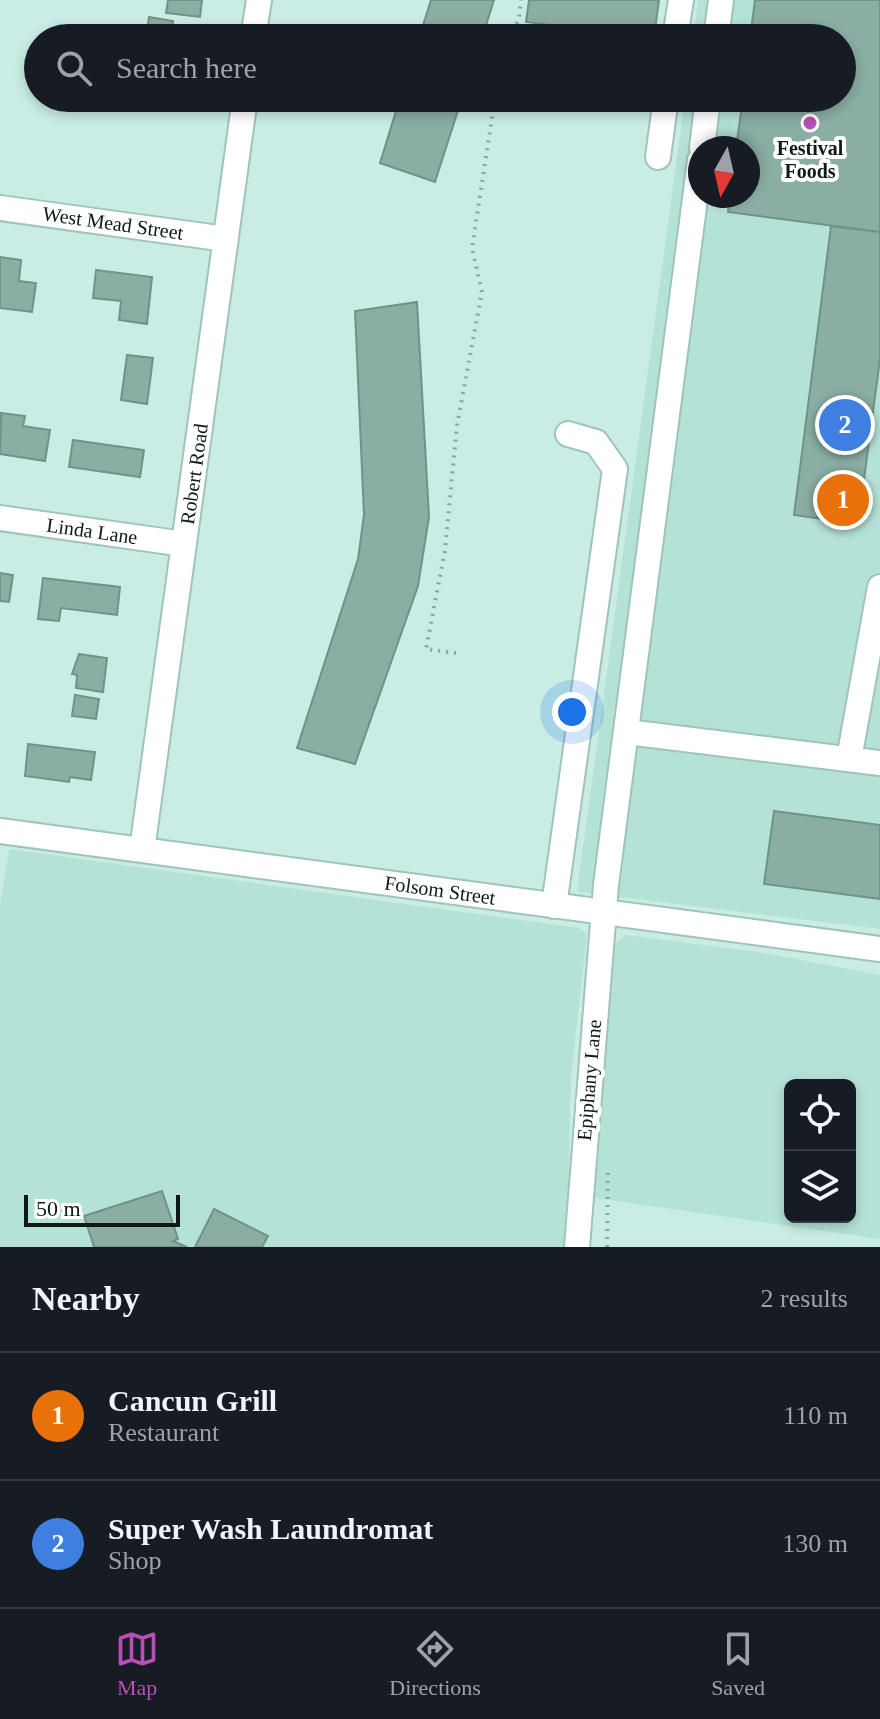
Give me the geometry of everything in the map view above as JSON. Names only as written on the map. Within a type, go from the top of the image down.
[{"type":"street","points":[[255,24],[259,0]]},
{"type":"street","points":[[677,24],[681,0]]},
{"type":"street","points":[[718,24],[721,0]]},
{"type":"street","name":"Robert Road","points":[[142,850],[243,112]]},
{"type":"street","points":[[658,157],[664,112]]},
{"type":"street","points":[[703,136],[706,112]]},
{"type":"street","name":"West Mead Street","points":[[0,208],[226,239]]},
{"type":"street","name":"Epiphany Lane","points":[[577,1247],[603,913],[694,208]]},
{"type":"street","points":[[554,906],[615,469],[596,442],[568,434]]},
{"type":"street","name":"Linda Lane","points":[[0,518],[184,544]]},
{"type":"street","points":[[849,759],[880,587]]},
{"type":"street","points":[[627,732],[880,763]]},
{"type":"street","name":"Folsom Street","points":[[0,831],[880,949]]},
{"type":"path","points":[[516,24],[521,0]]},
{"type":"path","points":[[456,653],[426,649],[445,550],[457,425],[482,292],[472,248],[493,112]]},
{"type":"shaded area","points":[[698,0],[880,0],[880,929],[577,892],[683,112],[856,112],[856,24],[695,24]]},
{"type":"shaded area","points":[[9,849],[579,928],[587,934],[571,1077],[567,1247],[0,1247],[0,906]]},
{"type":"shaded area","points":[[626,935],[765,953],[880,975],[880,1239],[595,1198],[598,1085],[614,945]]},
{"type":"building","points":[[168,0],[202,0],[200,17],[166,13]]},
{"type":"building","points":[[431,0],[494,0],[486,24],[423,24]]},
{"type":"building","points":[[529,0],[659,0],[656,24],[526,22]]},
{"type":"building","name":"Festival Foods","points":[[755,0],[880,0],[880,232],[728,212],[728,208],[760,208],[760,136],[738,136],[741,112],[856,112],[856,24],[752,24]]},
{"type":"building","points":[[149,17],[173,21],[173,24],[148,24]]},
{"type":"building","points":[[396,112],[458,112],[435,182],[380,163]]},
{"type":"building","points":[[831,226],[880,232],[880,359],[858,524],[794,515]]},
{"type":"building","points":[[0,257],[21,260],[19,281],[36,283],[32,312],[0,308]]},
{"type":"building","points":[[96,270],[152,277],[147,324],[119,320],[121,301],[93,298]]},
{"type":"building","points":[[417,302],[429,517],[418,586],[355,764],[297,748],[358,559],[364,515],[355,311]]},
{"type":"building","points":[[127,355],[153,358],[147,404],[121,400]]},
{"type":"building","points":[[1,413],[25,416],[23,426],[50,430],[45,461],[0,454]]},
{"type":"building","points":[[73,440],[144,450],[140,477],[69,467]]},
{"type":"building","points":[[0,573],[13,575],[9,602],[0,601]]},
{"type":"building","points":[[43,578],[120,587],[117,615],[61,608],[59,621],[38,619]]},
{"type":"building","points":[[79,654],[107,658],[103,692],[76,688],[77,675],[72,674]]},
{"type":"building","points":[[75,695],[99,699],[96,719],[72,716]]},
{"type":"building","points":[[28,744],[95,752],[91,780],[70,777],[69,782],[25,776]]},
{"type":"building","points":[[774,811],[880,825],[880,899],[764,884]]},
{"type":"building","points":[[162,1191],[178,1239],[173,1241],[187,1247],[94,1247],[84,1216]]},
{"type":"building","points":[[214,1209],[268,1236],[262,1247],[195,1247]]},
{"type":"place","name":"Festival Foods","points":[[810,123]]},
{"type":"place","name":"Super Wash Laundromat","points":[[845,425]]},
{"type":"place","name":"Cancun Grill","points":[[843,500]]}]
